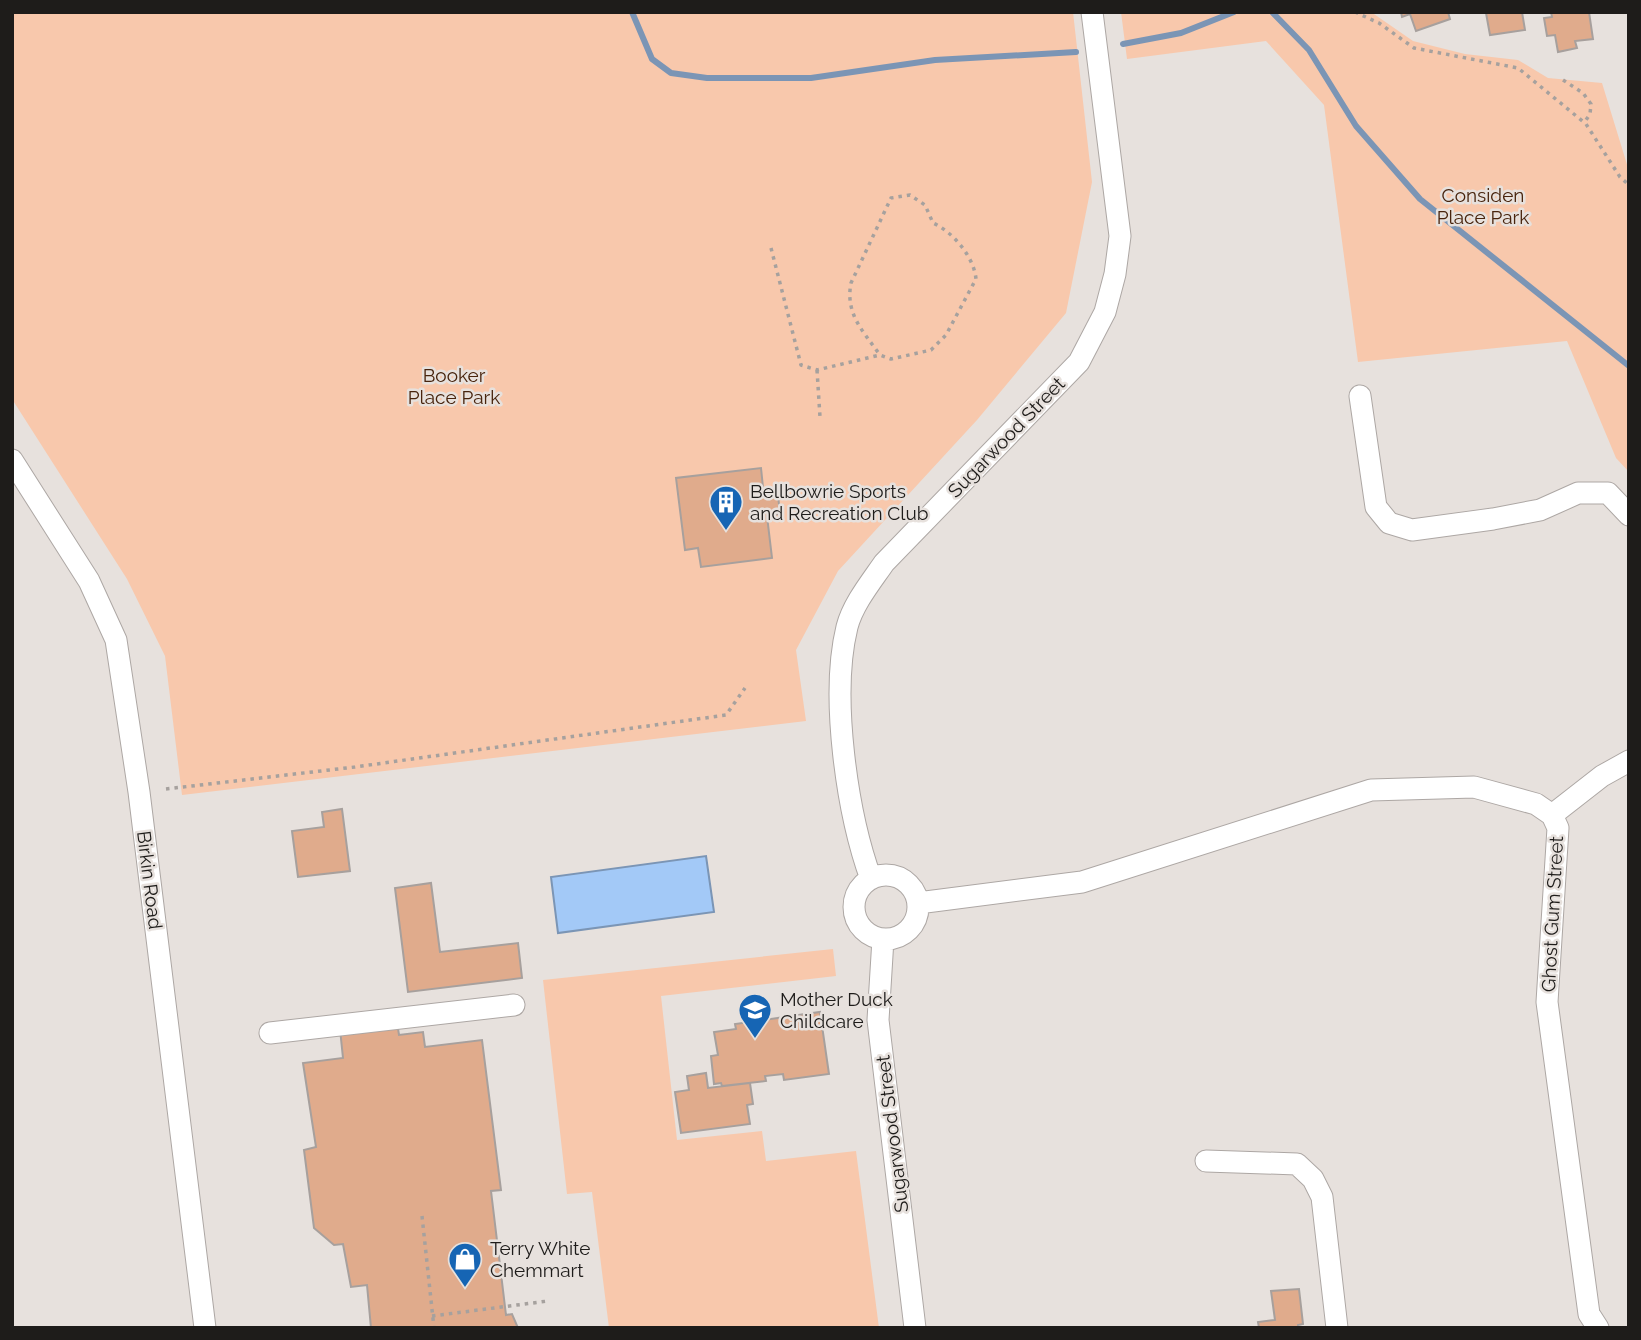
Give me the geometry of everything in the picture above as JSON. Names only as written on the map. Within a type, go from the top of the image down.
[{"type":"street","name":"Sugarwood Street","points":[[871,879],[858,832],[838,676],[848,624],[861,596],[884,563],[1079,362],[1105,312],[1115,274],[1120,236],[1092,12]]},
{"type":"street","points":[[1360,396],[1376,507],[1389,523],[1412,530],[1493,519],[1540,510],[1578,493],[1608,493],[1629,515]]},
{"type":"street","name":"Birkin Road","points":[[12,460],[89,582],[116,640],[143,820],[205,1328]]},
{"type":"street","points":[[1552,815],[1602,776],[1629,761]]},
{"type":"street","name":"Ghost Gum Street","points":[[918,903],[1082,882],[1371,790],[1474,787],[1530,801],[1552,815],[1558,828],[1547,1002],[1588,1314],[1598,1328]]},
{"type":"street","points":[[897,877],[911,887],[918,903],[916,919],[906,933],[883,939],[866,932],[856,918],[858,891],[871,879],[897,877]]},
{"type":"street","name":"Sugarwood Street","points":[[883,939],[878,1020],[915,1328]]},
{"type":"street","points":[[270,1033],[514,1005]]},
{"type":"street","points":[[1206,1161],[1297,1164],[1313,1179],[1322,1197],[1337,1328]]},
{"type":"path","points":[[1355,12],[1379,23],[1415,48],[1518,68],[1584,122],[1601,144],[1620,177],[1629,185]]},
{"type":"path","points":[[1563,80],[1571,83],[1591,103],[1590,114],[1584,122]]},
{"type":"path","points":[[771,248],[801,365],[817,370],[880,355],[891,359],[931,350],[946,335],[976,279],[971,262],[946,229],[933,223],[925,205],[910,195],[891,198],[851,283],[849,296],[852,316],[880,355]]},
{"type":"path","points":[[817,370],[820,417]]},
{"type":"path","points":[[166,789],[355,767],[726,715],[745,688]]},
{"type":"path","points":[[422,1216],[434,1328]]},
{"type":"path","points":[[432,1316],[548,1301]]},
{"type":"green space","name":"Booker Place Park","points":[[12,12],[1073,12],[1092,182],[1066,313],[977,420],[838,571],[796,650],[806,721],[182,795],[165,656],[127,579],[12,399]]},
{"type":"green space","name":"Considen Place Park","points":[[1121,12],[1371,12],[1413,41],[1465,54],[1518,60],[1548,78],[1602,83],[1629,171],[1629,472],[1616,458],[1567,341],[1358,362],[1324,105],[1266,41],[1127,59]]},
{"type":"green space","points":[[833,949],[836,976],[661,996],[677,1140],[762,1131],[766,1161],[856,1151],[879,1328],[609,1328],[592,1192],[567,1194],[543,980]]},
{"type":"water","points":[[706,856],[714,912],[558,933],[551,877]]},
{"type":"building","points":[[1401,12],[1448,12],[1450,19],[1416,31],[1410,14],[1402,17]]},
{"type":"building","points":[[1479,12],[1522,12],[1525,30],[1490,35],[1486,13]]},
{"type":"building","points":[[1551,12],[1589,12],[1593,39],[1575,41],[1577,48],[1558,52],[1555,35],[1547,36],[1544,18],[1552,17]]},
{"type":"building","name":"Bellbowrie Sports and Recreation Club","points":[[761,468],[764,497],[778,495],[780,514],[767,516],[772,558],[701,567],[698,548],[685,550],[676,478]]},
{"type":"building","points":[[342,809],[350,871],[298,877],[292,831],[324,827],[322,812]]},
{"type":"building","points":[[431,883],[440,952],[518,943],[522,978],[408,992],[395,888]]},
{"type":"building","points":[[820,1012],[829,1074],[784,1080],[783,1074],[765,1076],[766,1081],[722,1086],[721,1083],[714,1084],[711,1056],[718,1055],[714,1032],[736,1029],[735,1024]]},
{"type":"building","points":[[397,1022],[399,1035],[423,1032],[425,1047],[482,1040],[501,1190],[491,1191],[506,1315],[512,1314],[518,1328],[371,1328],[367,1285],[351,1287],[343,1244],[334,1245],[314,1228],[304,1150],[316,1147],[303,1063],[343,1058],[340,1029]]},
{"type":"building","points":[[706,1073],[708,1088],[750,1083],[753,1104],[747,1105],[750,1124],[681,1133],[675,1092],[689,1090],[687,1076]]},
{"type":"building","points":[[1299,1289],[1303,1324],[1298,1325],[1298,1328],[1259,1328],[1258,1322],[1275,1320],[1271,1291]]},
{"type":"waterway","points":[[632,12],[652,59],[671,73],[707,78],[811,78],[935,60],[1076,52]]},
{"type":"waterway","points":[[1123,44],[1181,33],[1234,12]]},
{"type":"waterway","points":[[1272,12],[1309,50],[1356,126],[1420,199],[1629,366]]},
{"type":"place","name":"Bellbowrie Sports and Recreation Club","points":[[726,532]]},
{"type":"place","name":"Mother Duck Childcare","points":[[755,1040]]},
{"type":"place","name":"Terry White Chemmart","points":[[465,1289]]}]
